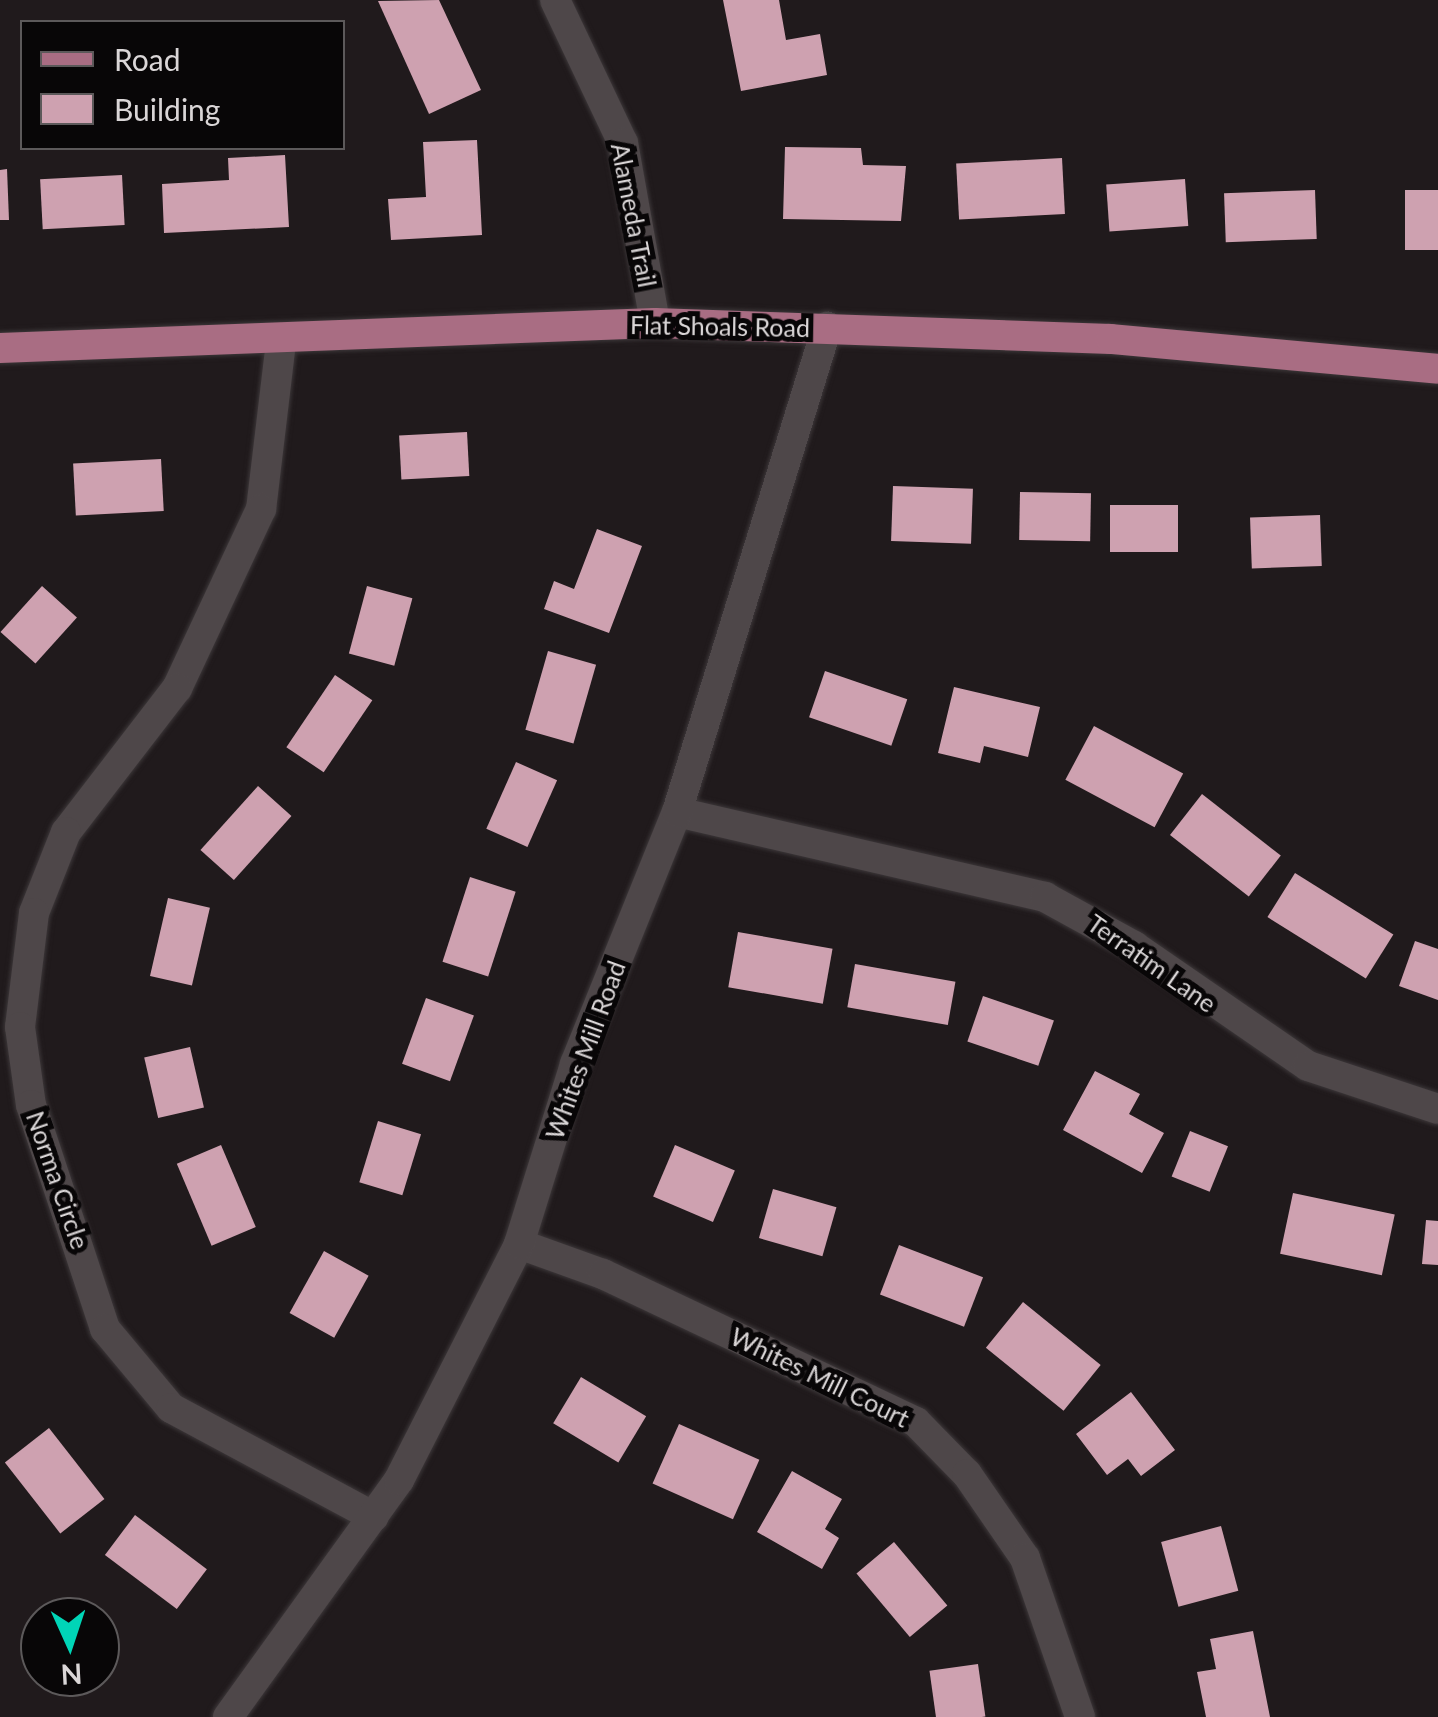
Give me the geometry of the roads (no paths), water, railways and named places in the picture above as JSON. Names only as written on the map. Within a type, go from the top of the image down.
[{"type":"main road","name":"Flat Shoals Road","points":[[0,348],[281,342],[655,322],[1112,339],[1438,370]]},
{"type":"street","name":"Alameda Trail","points":[[555,0],[623,143],[655,322]]},
{"type":"street","name":"Whites Mill Road","points":[[228,1717],[374,1516],[519,1244],[575,1064],[677,812],[827,327]]},
{"type":"street","name":"Norma Circle","points":[[281,342],[261,509],[177,688],[66,832],[34,913],[20,1027],[31,1105],[105,1330],[171,1408],[374,1516]]},
{"type":"street","name":"Terratim Lane","points":[[677,812],[1045,897],[1134,946],[1308,1066],[1438,1109]]},
{"type":"street","name":"Whites Mill Court","points":[[519,1244],[602,1274],[916,1422],[967,1474],[1025,1558],[1080,1717]]}]
